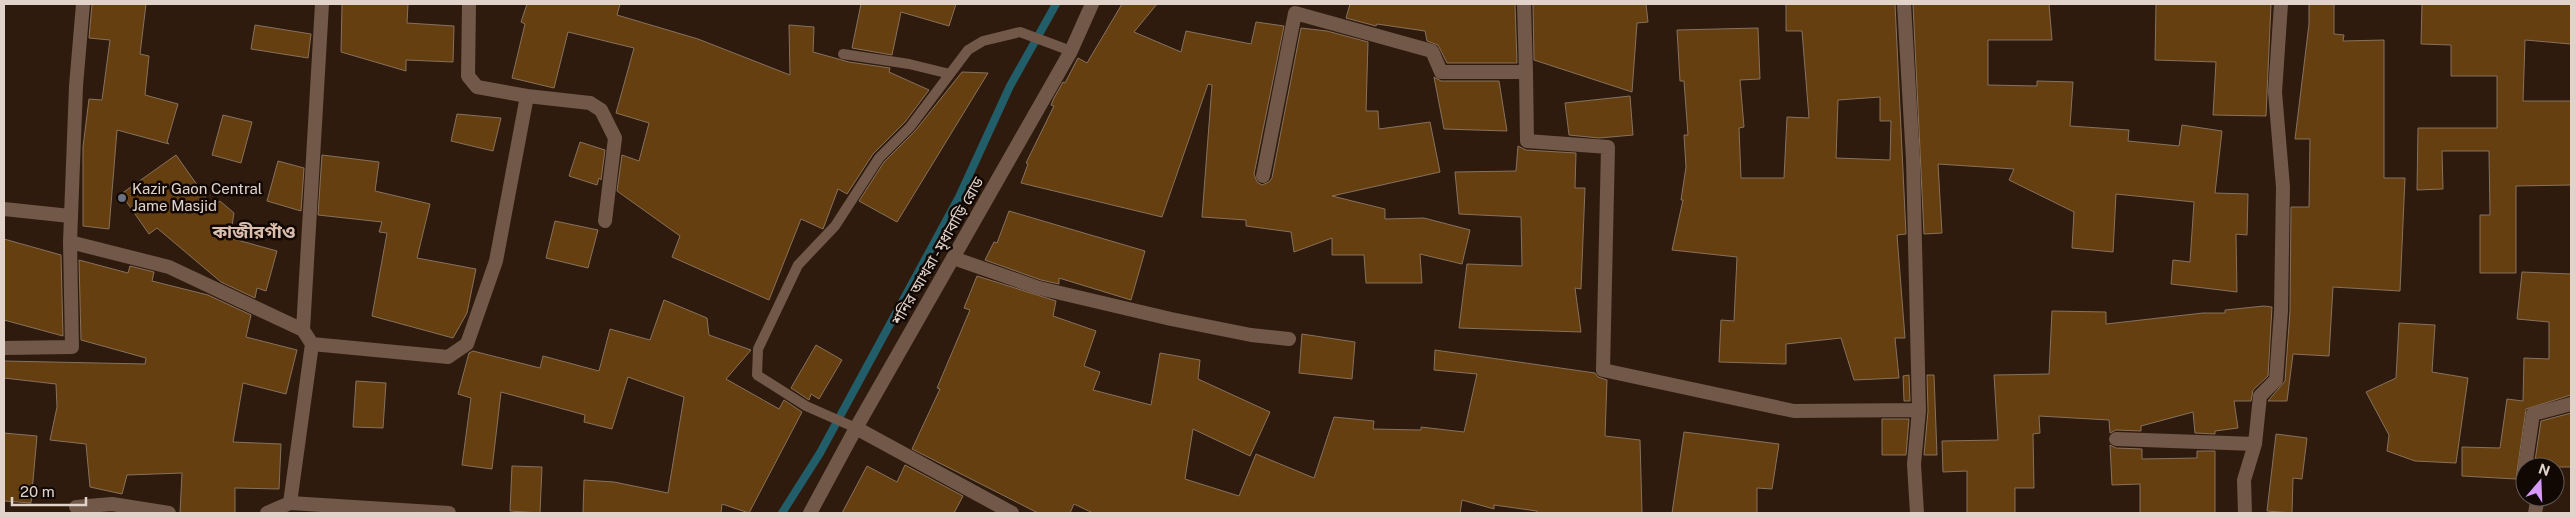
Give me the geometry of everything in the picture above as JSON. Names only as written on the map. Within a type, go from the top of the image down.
[{"type":"street","points":[[4,348],[72,347],[70,216],[76,86],[83,4]]},
{"type":"street","points":[[303,330],[322,4]]},
{"type":"street","points":[[469,4],[468,76],[477,87],[527,96],[590,103],[601,110],[615,138],[605,221]]},
{"type":"street","name":"শনির আখরা - মৃধাবাড়ি রোড","points":[[810,513],[953,258],[1092,4]]},
{"type":"street","points":[[1524,4],[1527,141],[1608,147],[1603,370],[1794,411],[1919,410]]},
{"type":"street","points":[[1904,4],[1913,160],[1919,410],[1914,464],[1917,513]]},
{"type":"street","points":[[2245,513],[2244,480],[2255,444],[2260,396],[2276,380],[2281,311],[2283,188],[2275,92],[2281,4]]},
{"type":"street","points":[[1264,176],[1295,13],[1432,51],[1441,72],[1526,72]]},
{"type":"street","points":[[312,344],[448,357],[467,344],[496,260],[527,96]]},
{"type":"street","points":[[4,209],[70,216]]},
{"type":"street","points":[[70,242],[169,267],[303,330],[312,344],[290,503]]},
{"type":"street","points":[[953,258],[1039,288],[1206,326],[1251,335],[1289,339]]},
{"type":"street","points":[[2526,457],[2532,414],[2571,404]]},
{"type":"street","points":[[856,428],[1012,513]]},
{"type":"street","points":[[2116,439],[2255,444]]},
{"type":"street","points":[[267,513],[290,503],[449,513]]},
{"type":"street","points":[[76,507],[112,504],[169,513]]},
{"type":"lane","points":[[856,428],[806,406],[757,375],[758,349],[798,265],[835,226],[879,158],[910,128],[968,50],[983,41],[1020,32],[1066,49]]},
{"type":"lane","points":[[843,54],[909,64],[950,74]]},
{"type":"building","points":[[92,4],[146,4],[140,54],[149,56],[145,95],[178,104],[167,142],[169,144],[117,130],[109,229],[83,226],[83,147],[89,99],[102,100],[110,40],[89,38]]},
{"type":"building","points":[[342,4],[408,4],[407,23],[454,26],[453,62],[406,60],[406,71],[341,52]]},
{"type":"building","points":[[527,4],[620,4],[617,15],[698,39],[790,75],[789,25],[814,27],[813,52],[849,62],[890,68],[889,72],[929,90],[905,122],[873,154],[847,194],[838,189],[823,229],[801,219],[769,300],[672,257],[680,236],[617,191],[622,155],[639,161],[649,123],[616,113],[634,48],[568,32],[554,88],[512,78],[525,24],[521,22]]},
{"type":"building","points":[[861,4],[956,4],[949,26],[901,12],[892,55],[852,48]]},
{"type":"building","points":[[1122,4],[1157,4],[1134,32],[1181,52],[1186,31],[1251,44],[1256,22],[1284,26],[1254,174],[1257,182],[1262,185],[1269,182],[1272,178],[1301,28],[1327,31],[1368,42],[1366,111],[1378,111],[1379,129],[1430,122],[1440,172],[1332,196],[1385,209],[1385,219],[1424,218],[1470,230],[1462,264],[1420,254],[1422,283],[1366,283],[1364,255],[1332,255],[1332,238],[1294,252],[1291,232],[1246,226],[1246,220],[1202,217],[1212,85],[1208,84],[1162,217],[1021,183],[1028,164],[1026,163],[1054,106],[1051,105],[1063,82],[1065,83],[1078,58],[1087,63]]},
{"type":"building","points":[[1350,4],[1515,4],[1517,63],[1447,63],[1438,45],[1427,41],[1425,31],[1377,24],[1376,26],[1346,18]]},
{"type":"building","points":[[1533,4],[1646,4],[1648,22],[1637,23],[1632,92],[1534,60]]},
{"type":"building","points":[[1786,4],[1895,4],[1906,234],[1897,235],[1905,338],[1895,338],[1899,378],[1854,380],[1841,338],[1786,344],[1786,364],[1719,362],[1721,320],[1734,321],[1737,257],[1672,250],[1683,200],[1681,200],[1686,167],[1684,135],[1688,135],[1684,81],[1680,81],[1677,30],[1758,28],[1760,79],[1740,80],[1744,127],[1739,128],[1741,178],[1784,178],[1787,117],[1809,118],[1802,31],[1786,31]],"holes":[[[1880,97],[1880,121],[1891,121],[1890,160],[1836,158],[1838,100]]]},
{"type":"building","points":[[1913,4],[2049,4],[2052,40],[1988,40],[1988,85],[2037,86],[2037,81],[2073,82],[2070,126],[2129,130],[2128,141],[2179,146],[2182,125],[2222,131],[2215,193],[2248,194],[2247,235],[2236,234],[2237,292],[2171,284],[2173,260],[2190,262],[2194,202],[2116,194],[2113,252],[2072,248],[2074,212],[2009,180],[2014,169],[1938,164],[1942,233],[1924,234]]},
{"type":"building","points":[[2156,4],[2271,4],[2266,116],[2213,115],[2216,62],[2155,60]]},
{"type":"building","points":[[2309,4],[2334,4],[2334,34],[2344,35],[2343,41],[2384,40],[2384,178],[2405,178],[2400,291],[2333,287],[2329,356],[2293,354],[2287,401],[2268,401],[2285,381],[2290,311],[2291,207],[2309,207],[2310,139],[2295,139],[2309,24]]},
{"type":"building","points":[[2422,4],[2571,4],[2571,44],[2525,40],[2523,101],[2571,101],[2571,185],[2516,186],[2516,273],[2480,273],[2480,215],[2490,215],[2489,151],[2442,151],[2443,189],[2417,190],[2418,128],[2497,128],[2497,76],[2451,76],[2451,45],[2421,44]]},
{"type":"building","points":[[255,25],[311,34],[308,58],[251,49]]},
{"type":"building","points":[[962,72],[988,73],[897,222],[859,201],[884,162],[915,131]]},
{"type":"building","points":[[1434,77],[1441,81],[1499,81],[1507,131],[1444,129]]},
{"type":"building","points":[[1630,96],[1633,135],[1599,138],[1569,135],[1565,103]]},
{"type":"building","points":[[457,114],[501,118],[493,151],[451,141]]},
{"type":"building","points":[[223,115],[252,122],[241,163],[212,155]]},
{"type":"building","points":[[580,142],[605,150],[601,180],[599,178],[597,185],[569,176]]},
{"type":"building","points":[[1518,146],[1526,150],[1576,153],[1575,188],[1585,188],[1581,289],[1575,288],[1581,332],[1459,328],[1467,264],[1522,266],[1521,217],[1459,214],[1455,172],[1516,171]]},
{"type":"building","points":[[176,155],[212,206],[220,201],[234,213],[230,238],[277,251],[266,291],[257,288],[255,298],[221,282],[157,228],[149,234],[121,194]]},
{"type":"building","points":[[322,155],[379,162],[375,191],[430,204],[417,258],[476,269],[467,313],[453,338],[372,316],[387,233],[379,232],[382,222],[318,215]]},
{"type":"building","points":[[278,161],[304,168],[301,211],[267,201]]},
{"type":"building","points":[[1009,211],[1145,251],[1131,300],[1059,278],[1059,284],[1041,280],[985,260],[994,242],[997,243]]},
{"type":"building","points":[[555,221],[598,230],[588,268],[546,258]]},
{"type":"building","points":[[4,239],[61,255],[63,336],[4,320]]},
{"type":"building","points":[[79,260],[128,273],[130,266],[154,272],[152,281],[208,295],[251,315],[246,337],[297,350],[286,394],[243,383],[233,442],[281,444],[279,489],[235,488],[235,513],[180,513],[182,473],[127,475],[122,494],[90,487],[86,444],[50,440],[57,407],[56,384],[4,378],[4,361],[145,364],[146,358],[81,340]]},
{"type":"building","points":[[2522,272],[2571,274],[2571,395],[2526,409],[2519,457],[2515,457],[2515,479],[2462,476],[2462,447],[2500,448],[2507,399],[2523,401],[2524,358],[2549,359],[2549,322],[2517,319]]},
{"type":"building","points":[[977,276],[1056,301],[1053,316],[1096,331],[1084,366],[1100,372],[1093,390],[1151,405],[1160,353],[1200,360],[1198,379],[1270,412],[1250,456],[1193,429],[1185,479],[1239,496],[1256,454],[1314,478],[1334,417],[1374,421],[1373,429],[1421,430],[1421,427],[1464,432],[1477,374],[1434,370],[1435,350],[1595,373],[1598,377],[1607,380],[1605,436],[1640,440],[1642,513],[1537,513],[1537,511],[1494,505],[1494,509],[1462,500],[1460,513],[1093,513],[1074,504],[1070,513],[1038,513],[912,449],[940,389],[937,388],[970,310],[964,308]]},
{"type":"building","points":[[664,300],[707,318],[709,335],[751,350],[726,379],[779,409],[784,400],[802,412],[749,513],[722,504],[721,513],[583,513],[584,480],[614,482],[668,493],[684,397],[628,377],[612,429],[584,422],[585,415],[501,392],[492,469],[462,465],[471,398],[458,394],[469,353],[473,351],[540,368],[543,356],[599,371],[610,329],[650,340]]},
{"type":"building","points":[[2264,306],[2272,307],[2268,376],[2253,390],[2251,401],[2234,401],[2238,428],[2215,431],[2215,434],[2195,433],[2193,412],[2141,426],[2141,431],[2116,430],[2110,433],[2109,420],[2039,416],[2040,433],[2033,434],[2034,488],[2015,488],[2015,513],[1967,513],[1967,471],[1943,472],[1942,441],[1998,440],[1994,375],[2049,374],[2052,311],[2106,312],[2106,324],[2203,313],[2225,313],[2225,310]]},
{"type":"building","points":[[2399,323],[2435,325],[2432,372],[2468,378],[2456,463],[2415,461],[2387,451],[2389,435],[2366,392],[2396,378]]},
{"type":"building","points":[[1302,334],[1355,342],[1352,379],[1299,373]]},
{"type":"building","points":[[816,345],[842,360],[819,399],[811,394],[809,400],[791,388]]},
{"type":"building","points":[[1909,375],[1910,401],[1904,401],[1903,376]]},
{"type":"building","points":[[1927,375],[1934,375],[1937,455],[1924,455],[1928,411]]},
{"type":"building","points":[[356,381],[386,383],[383,428],[353,427]]},
{"type":"building","points":[[2571,413],[2571,467],[2565,467],[2565,457],[2536,457],[2541,421]]},
{"type":"building","points":[[1882,419],[1909,419],[1906,455],[1882,455]]},
{"type":"building","points":[[1684,432],[1779,444],[1772,489],[1757,488],[1757,513],[1672,513]]},
{"type":"building","points":[[4,433],[37,436],[31,503],[4,501]]},
{"type":"building","points":[[2276,434],[2307,438],[2302,479],[2293,478],[2292,513],[2267,511]]},
{"type":"building","points":[[2110,445],[2116,448],[2142,449],[2142,459],[2197,458],[2197,451],[2215,451],[2215,513],[2140,513],[2140,484],[2112,485]]},
{"type":"building","points":[[905,465],[963,496],[954,513],[842,513],[867,466],[897,482]]},
{"type":"building","points":[[512,466],[542,467],[540,513],[510,511]]},
{"type":"waterway","points":[[782,513],[820,453],[959,197],[1010,86],[1056,4]]},
{"type":"place","name":"Kazir Gaon Central Jame Masjid","points":[[122,198]]},
{"type":"district","name":"কাজীরগাঁও","points":[[254,232]]}]
